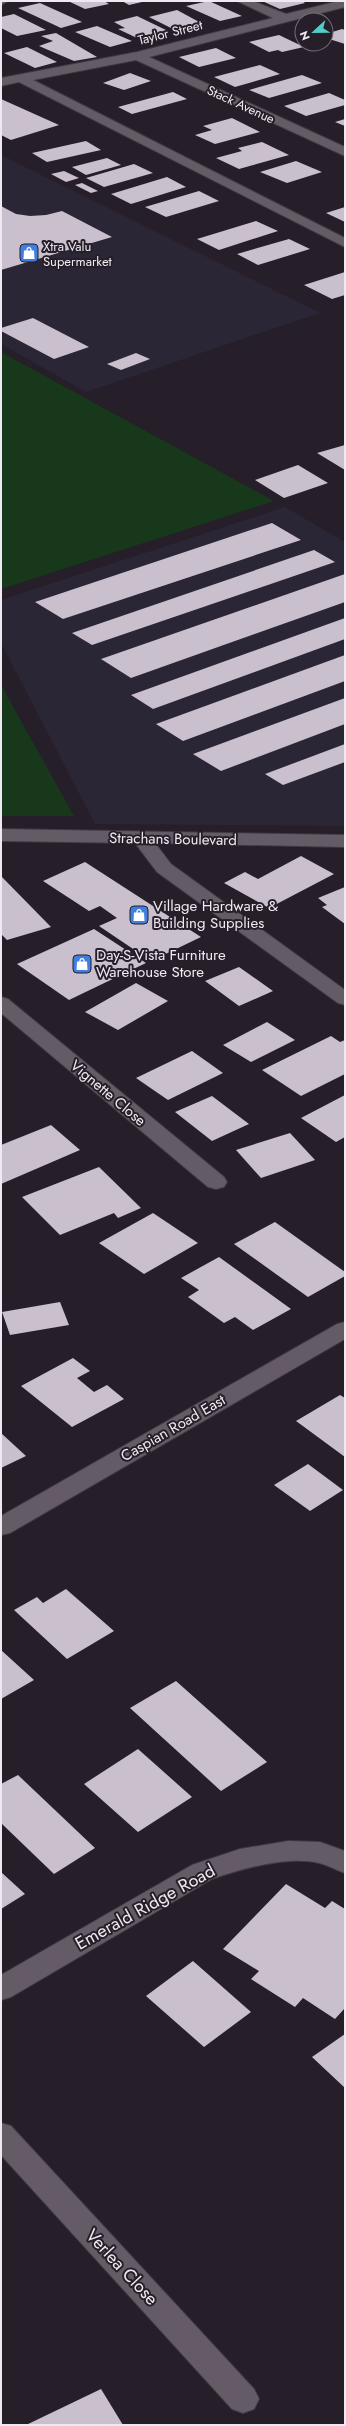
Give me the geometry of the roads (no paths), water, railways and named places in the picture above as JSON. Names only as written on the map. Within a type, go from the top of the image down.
[{"type":"street","points":[[243,1],[284,18]]},
{"type":"street","name":"Taylor Street","points":[[1,82],[137,56],[345,3]]},
{"type":"street","name":"Stack Avenue","points":[[137,56],[345,152]]},
{"type":"street","points":[[22,79],[345,243]]},
{"type":"street","name":"Strachans Boulevard","points":[[1,835],[142,839],[345,841]]},
{"type":"street","points":[[142,839],[164,868],[345,999]]},
{"type":"street","name":"Vignette Close","points":[[1,1003],[216,1182]]},
{"type":"street","name":"Caspian Road East","points":[[1,1527],[345,1329]]},
{"type":"street","name":"Emerald Ridge Road","points":[[1,1989],[202,1872],[240,1859],[288,1851],[320,1852],[345,1862]]},
{"type":"street","name":"Verlea Close","points":[[1,2135],[243,2399]]},
{"type":"place","name":"Xtra Valu Supermarket","points":[[29,253]]},
{"type":"place","name":"Village Hardware & Building Supplies","points":[[139,915]]},
{"type":"place","name":"Day-S-Vista Furniture Warehouse Store","points":[[82,964]]}]
